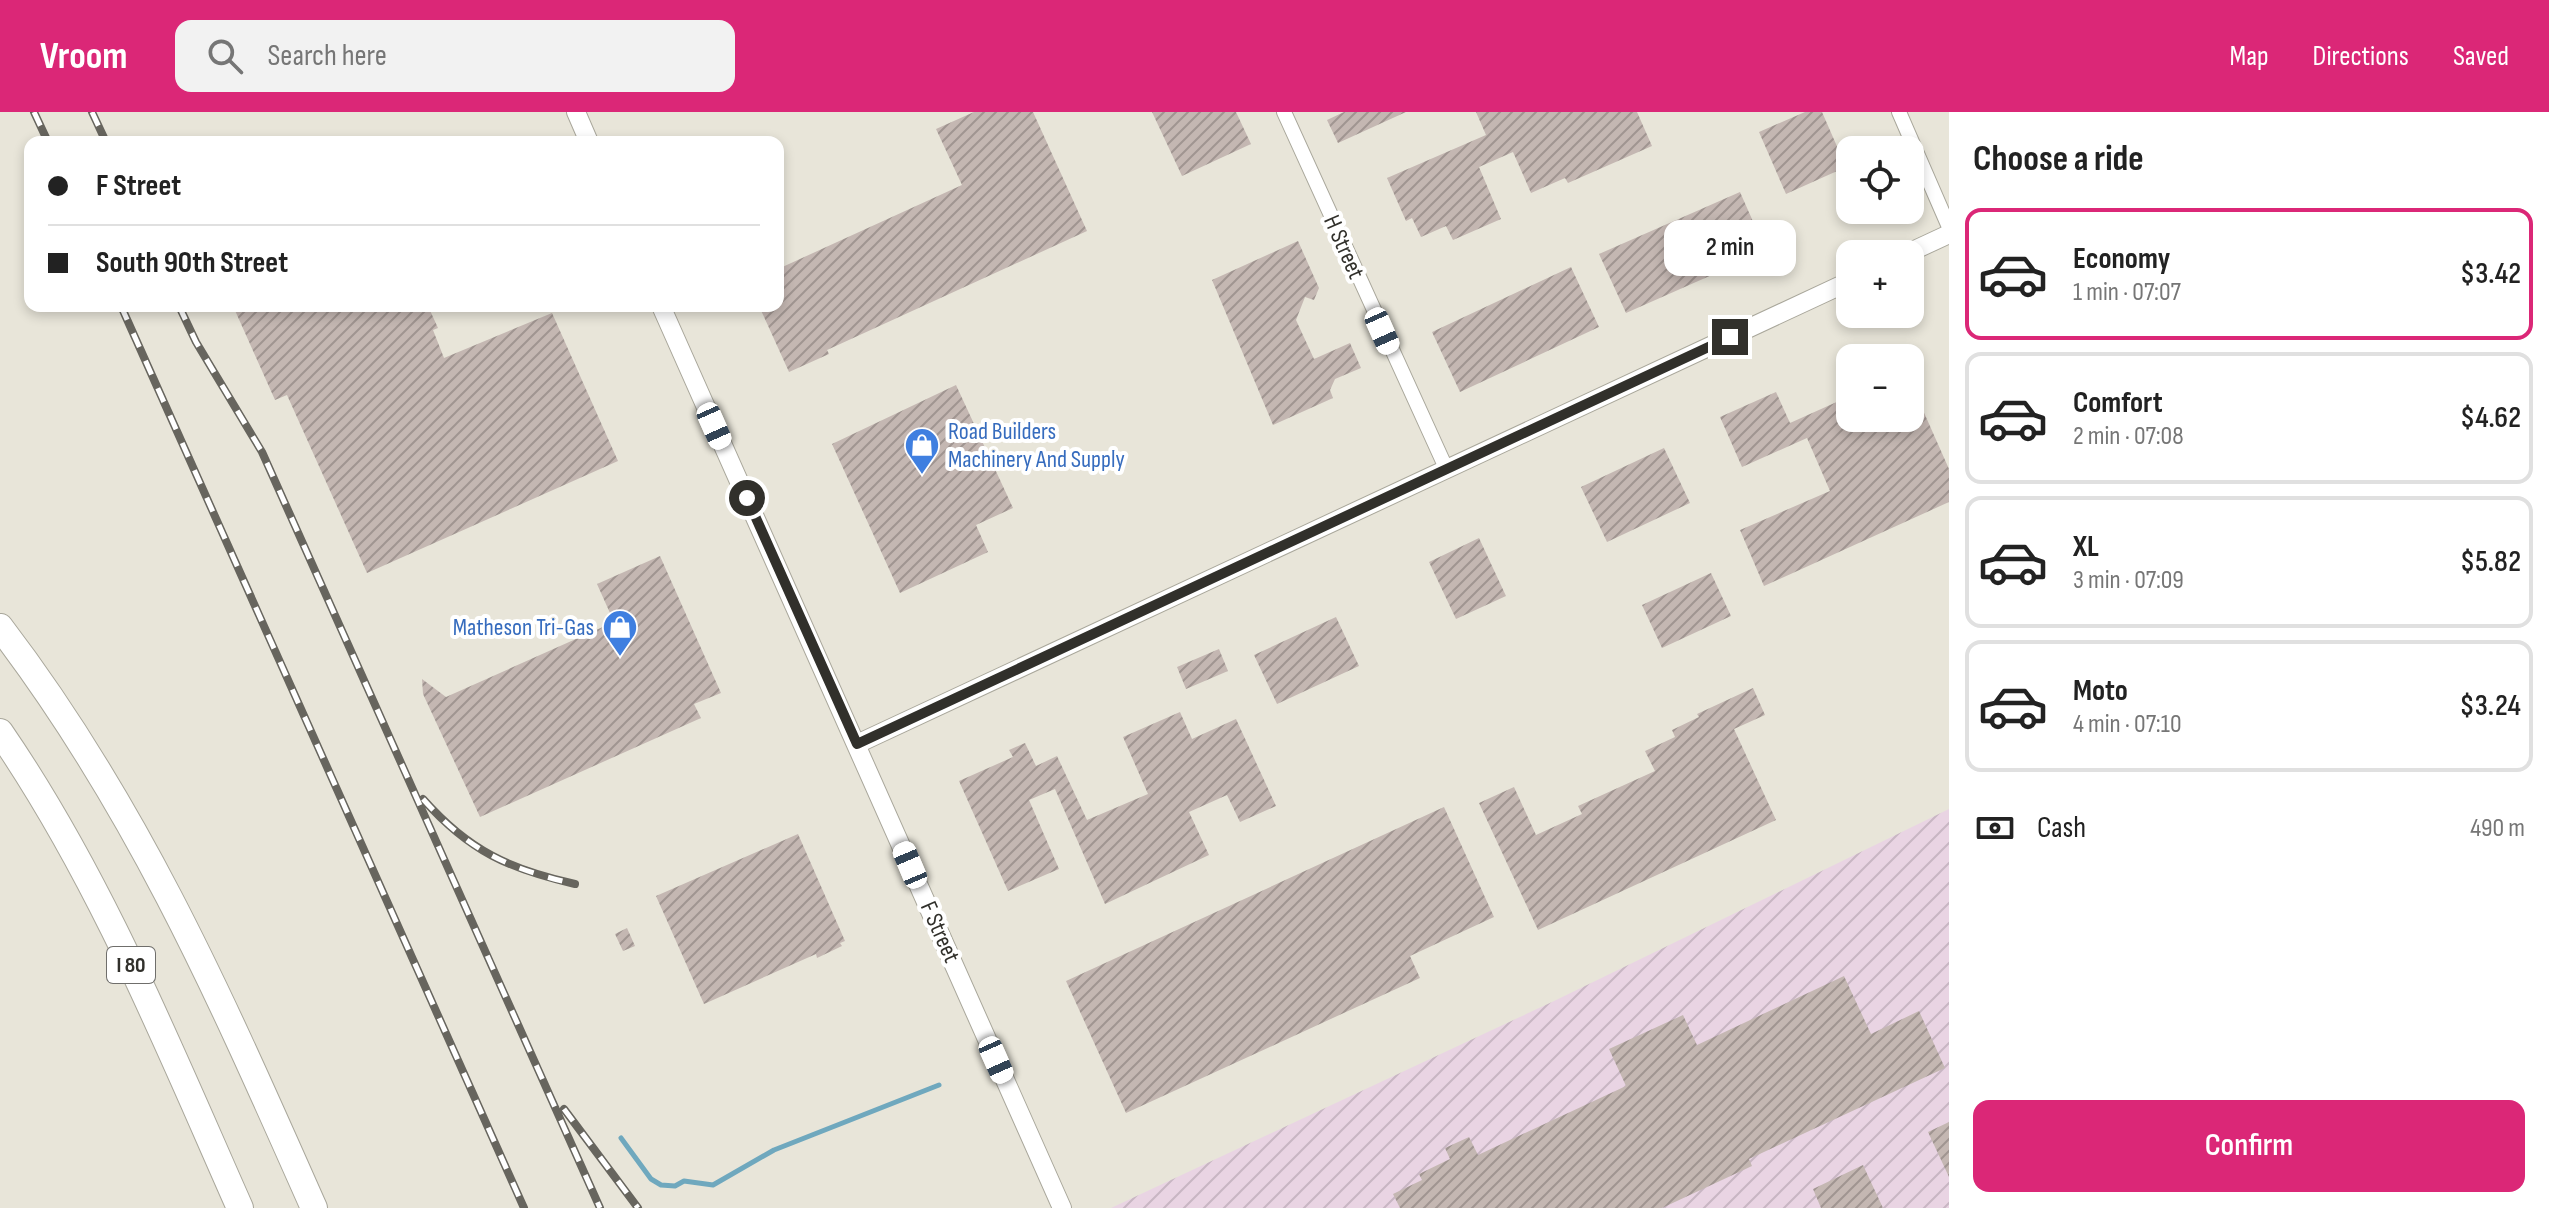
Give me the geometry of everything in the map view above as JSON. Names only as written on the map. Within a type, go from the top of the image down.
[{"type":"highway","points":[[0,627],[74,731],[167,889],[314,1208]]},
{"type":"highway","name":"I 80","points":[[0,732],[52,813],[110,921],[240,1208]]},
{"type":"street","points":[[576,112],[586,136]]},
{"type":"street","name":"H Street","points":[[1284,112],[1446,468]]},
{"type":"street","points":[[1899,112],[1949,227]]},
{"type":"street","points":[[1924,246],[1949,234]]},
{"type":"street","points":[[857,744],[1836,287]]},
{"type":"street","name":"F Street","points":[[664,312],[1062,1208]]},
{"type":"shaded area","points":[[1949,809],[1949,1208],[1111,1208],[1552,1002]]},
{"type":"building","points":[[974,112],[1033,112],[1087,231],[827,350],[829,354],[789,372],[762,312],[784,312],[784,266],[962,185],[936,129]]},
{"type":"building","points":[[1152,112],[1236,112],[1251,144],[1182,176]]},
{"type":"building","points":[[1344,112],[1406,112],[1338,143],[1327,120]]},
{"type":"building","points":[[1476,112],[1637,112],[1652,146],[1568,183],[1565,178],[1531,193],[1513,152],[1479,167],[1501,219],[1453,240],[1446,226],[1421,237],[1412,218],[1406,221],[1387,178],[1486,135]]},
{"type":"building","points":[[1805,112],[1822,112],[1836,144],[1836,172],[1786,194],[1759,132]]},
{"type":"building","points":[[1740,192],[1766,251],[1626,313],[1599,254]]},
{"type":"building","points":[[1298,241],[1319,288],[1314,300],[1305,297],[1296,320],[1314,359],[1350,343],[1361,368],[1335,379],[1330,390],[1333,398],[1273,425],[1212,280]]},
{"type":"building","points":[[1571,267],[1599,327],[1460,392],[1432,332]]},
{"type":"building","points":[[236,312],[431,312],[438,328],[433,330],[444,358],[552,313],[618,461],[367,573],[287,395],[275,400]]},
{"type":"building","name":"Road Builders Machinery And Supply","points":[[956,385],[1013,508],[976,525],[988,552],[900,593],[832,444]]},
{"type":"building","points":[[1776,392],[1790,423],[1836,402],[1836,432],[1924,432],[1924,413],[1949,469],[1949,502],[1764,586],[1740,530],[1830,491],[1807,438],[1742,467],[1720,417]]},
{"type":"building","points":[[1664,448],[1690,503],[1607,542],[1581,487]]},
{"type":"building","points":[[1479,538],[1506,596],[1456,619],[1429,562]]},
{"type":"building","name":"Matheson Tri-Gas","points":[[660,556],[721,693],[694,704],[701,718],[480,817],[423,694],[422,679],[446,697],[614,622],[597,584]]},
{"type":"building","points":[[1711,573],[1731,616],[1662,648],[1642,605]]},
{"type":"building","points":[[1336,617],[1359,666],[1277,704],[1254,655]]},
{"type":"building","points":[[1219,649],[1228,671],[1186,689],[1177,667]]},
{"type":"building","points":[[1753,688],[1765,715],[1734,729],[1776,820],[1538,930],[1479,803],[1514,787],[1536,835],[1582,814],[1578,806],[1655,771],[1645,751],[1675,737],[1672,730],[1699,717],[1697,714]]},
{"type":"building","points":[[1180,712],[1192,739],[1236,719],[1276,806],[1240,822],[1227,795],[1189,812],[1209,855],[1105,904],[1055,789],[1029,800],[1059,869],[1008,891],[959,781],[1013,757],[1009,750],[1025,743],[1036,766],[1057,756],[1087,820],[1148,794],[1123,737]]},
{"type":"building","points":[[1444,807],[1494,917],[1410,956],[1420,978],[1126,1113],[1066,981]]},
{"type":"building","points":[[798,834],[845,941],[840,943],[842,946],[817,958],[816,954],[704,1004],[656,896]]},
{"type":"building","points":[[627,928],[635,946],[623,951],[615,934]]},
{"type":"building","points":[[1844,976],[1871,1034],[1919,1011],[1945,1068],[1749,1159],[1752,1166],[1662,1208],[1400,1208],[1393,1194],[1422,1180],[1419,1174],[1450,1159],[1445,1148],[1469,1137],[1478,1155],[1626,1086],[1609,1049],[1683,1015],[1697,1045]]},
{"type":"building","points":[[1949,1122],[1949,1177],[1928,1132]]},
{"type":"building","points":[[1863,1165],[1883,1208],[1821,1208],[1813,1189]]},
{"type":"waterway","points":[[621,1138],[651,1179],[661,1185],[675,1186],[684,1181],[713,1185],[774,1150],[939,1085]]},
{"type":"railway","points":[[34,112],[45,136]]},
{"type":"railway","points":[[92,112],[103,136]]},
{"type":"railway","points":[[124,312],[524,1208]]},
{"type":"railway","points":[[182,312],[196,342],[262,452],[600,1208]]},
{"type":"railway","points":[[423,799],[474,845],[530,872],[575,884]]},
{"type":"railway","points":[[564,1109],[638,1208]]},
{"type":"place","name":"Road Builders Machinery And Supply","points":[[922,476]]},
{"type":"place","name":"Matheson Tri-Gas","points":[[620,658]]},
{"type":"route","points":[[747,498],[857,744],[1730,337]]}]
